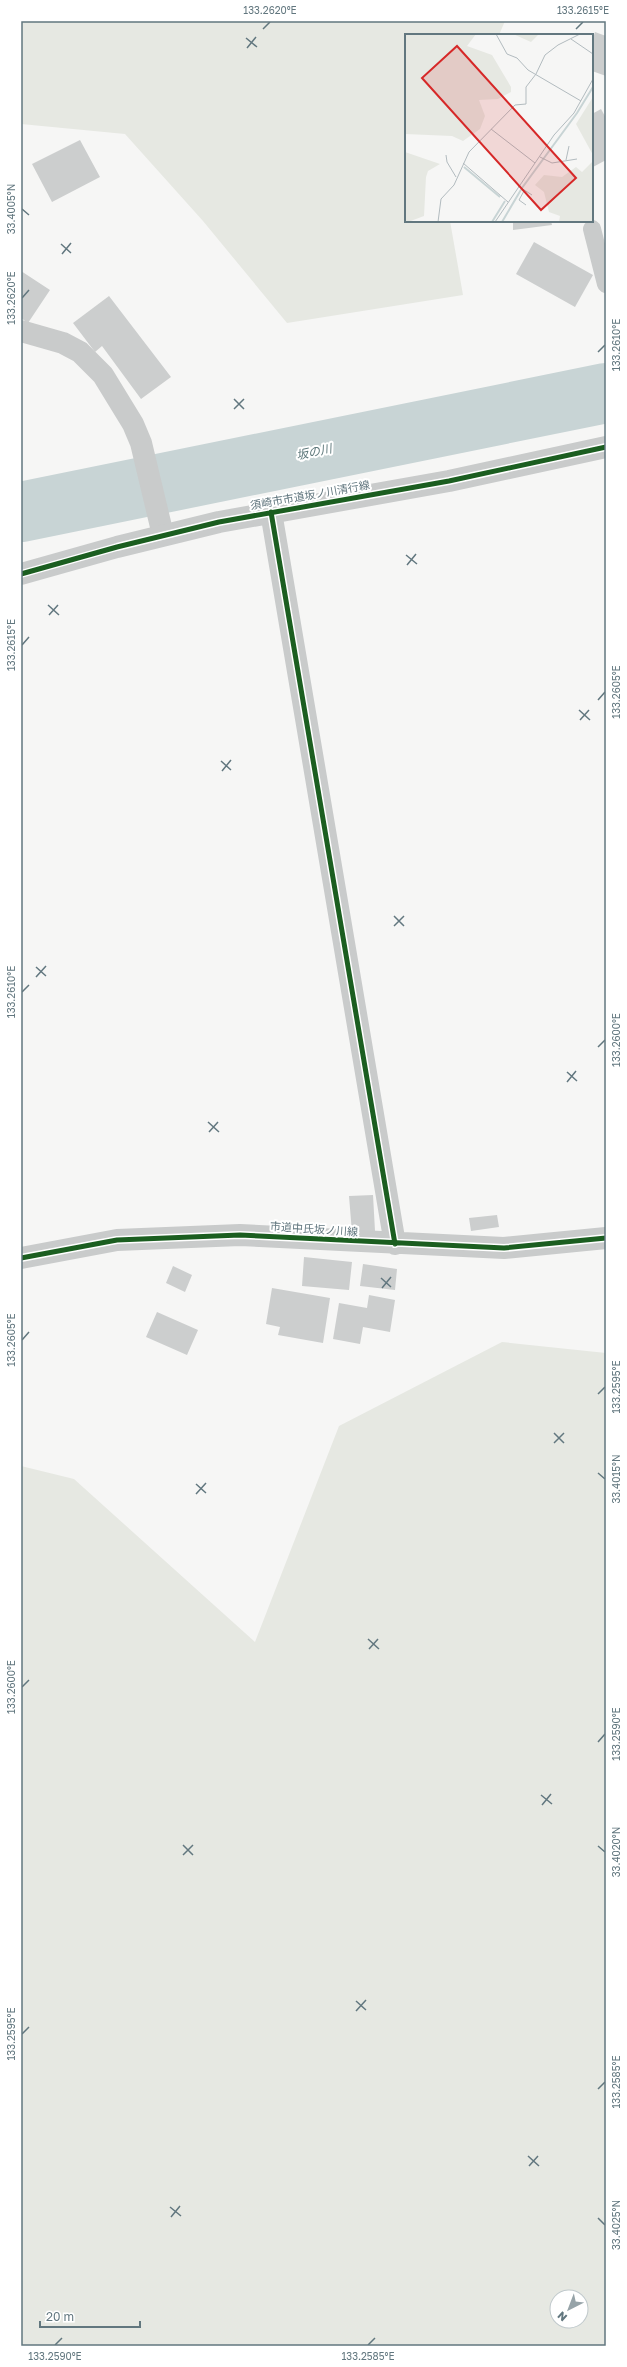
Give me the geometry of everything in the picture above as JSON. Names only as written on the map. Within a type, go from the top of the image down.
[{"type":"street","points":[[21,331],[63,343],[80,352],[95,364],[133,424],[141,443],[161,527]]},
{"type":"street","name":"須崎市市道坂ノ川清行線","points":[[21,574],[161,527],[271,512],[449,481],[606,447]]},
{"type":"street","points":[[271,512],[395,1244]]},
{"type":"street","name":"市道中氏坂ノ川線","points":[[21,1258],[117,1240],[240,1235],[395,1244],[504,1248],[606,1238]]},
{"type":"lane","points":[[592,229],[606,284]]},
{"type":"shaded area","points":[[21,21],[505,21],[499,34],[405,34],[405,222],[450,222],[463,295],[287,323],[203,221],[125,134],[21,124]]},
{"type":"shaded area","points":[[502,1342],[606,1353],[606,2346],[21,2346],[21,1466],[74,1479],[255,1642],[339,1426]]},
{"type":"building","points":[[595,32],[606,36],[606,76],[593,71],[593,38]]},
{"type":"building","points":[[601,109],[606,118],[606,160],[593,167],[593,113]]},
{"type":"building","points":[[80,140],[100,177],[52,202],[32,164]]},
{"type":"building","points":[[513,222],[551,222],[552,225],[513,230]]},
{"type":"building","points":[[534,242],[593,275],[575,307],[516,274]]},
{"type":"building","points":[[21,271],[50,290],[28,323],[21,318]]},
{"type":"building","points":[[109,296],[171,377],[141,399],[102,346],[95,352],[73,323]]},
{"type":"building","points":[[373,1195],[375,1231],[352,1233],[349,1196]]},
{"type":"building","points":[[497,1215],[499,1227],[471,1231],[469,1218]]},
{"type":"building","points":[[304,1257],[352,1262],[349,1290],[302,1286]]},
{"type":"building","points":[[363,1264],[397,1269],[395,1290],[360,1286]]},
{"type":"building","points":[[173,1266],[192,1275],[185,1292],[166,1283]]},
{"type":"building","points":[[272,1288],[330,1298],[323,1343],[278,1335],[280,1327],[266,1324]]},
{"type":"building","points":[[369,1295],[395,1300],[390,1332],[363,1327],[360,1344],[333,1339],[339,1303],[367,1308]]},
{"type":"building","points":[[157,1312],[198,1330],[187,1355],[146,1337]]},
{"type":"waterway","name":"坂の川","points":[[21,512],[606,393]]},
{"type":"cycle path","points":[[21,574],[117,547],[219,522],[449,481],[606,447]]},
{"type":"cycle path","points":[[271,512],[395,1244]]},
{"type":"cycle path","points":[[21,1258],[117,1240],[240,1235],[504,1248],[606,1238]]}]
